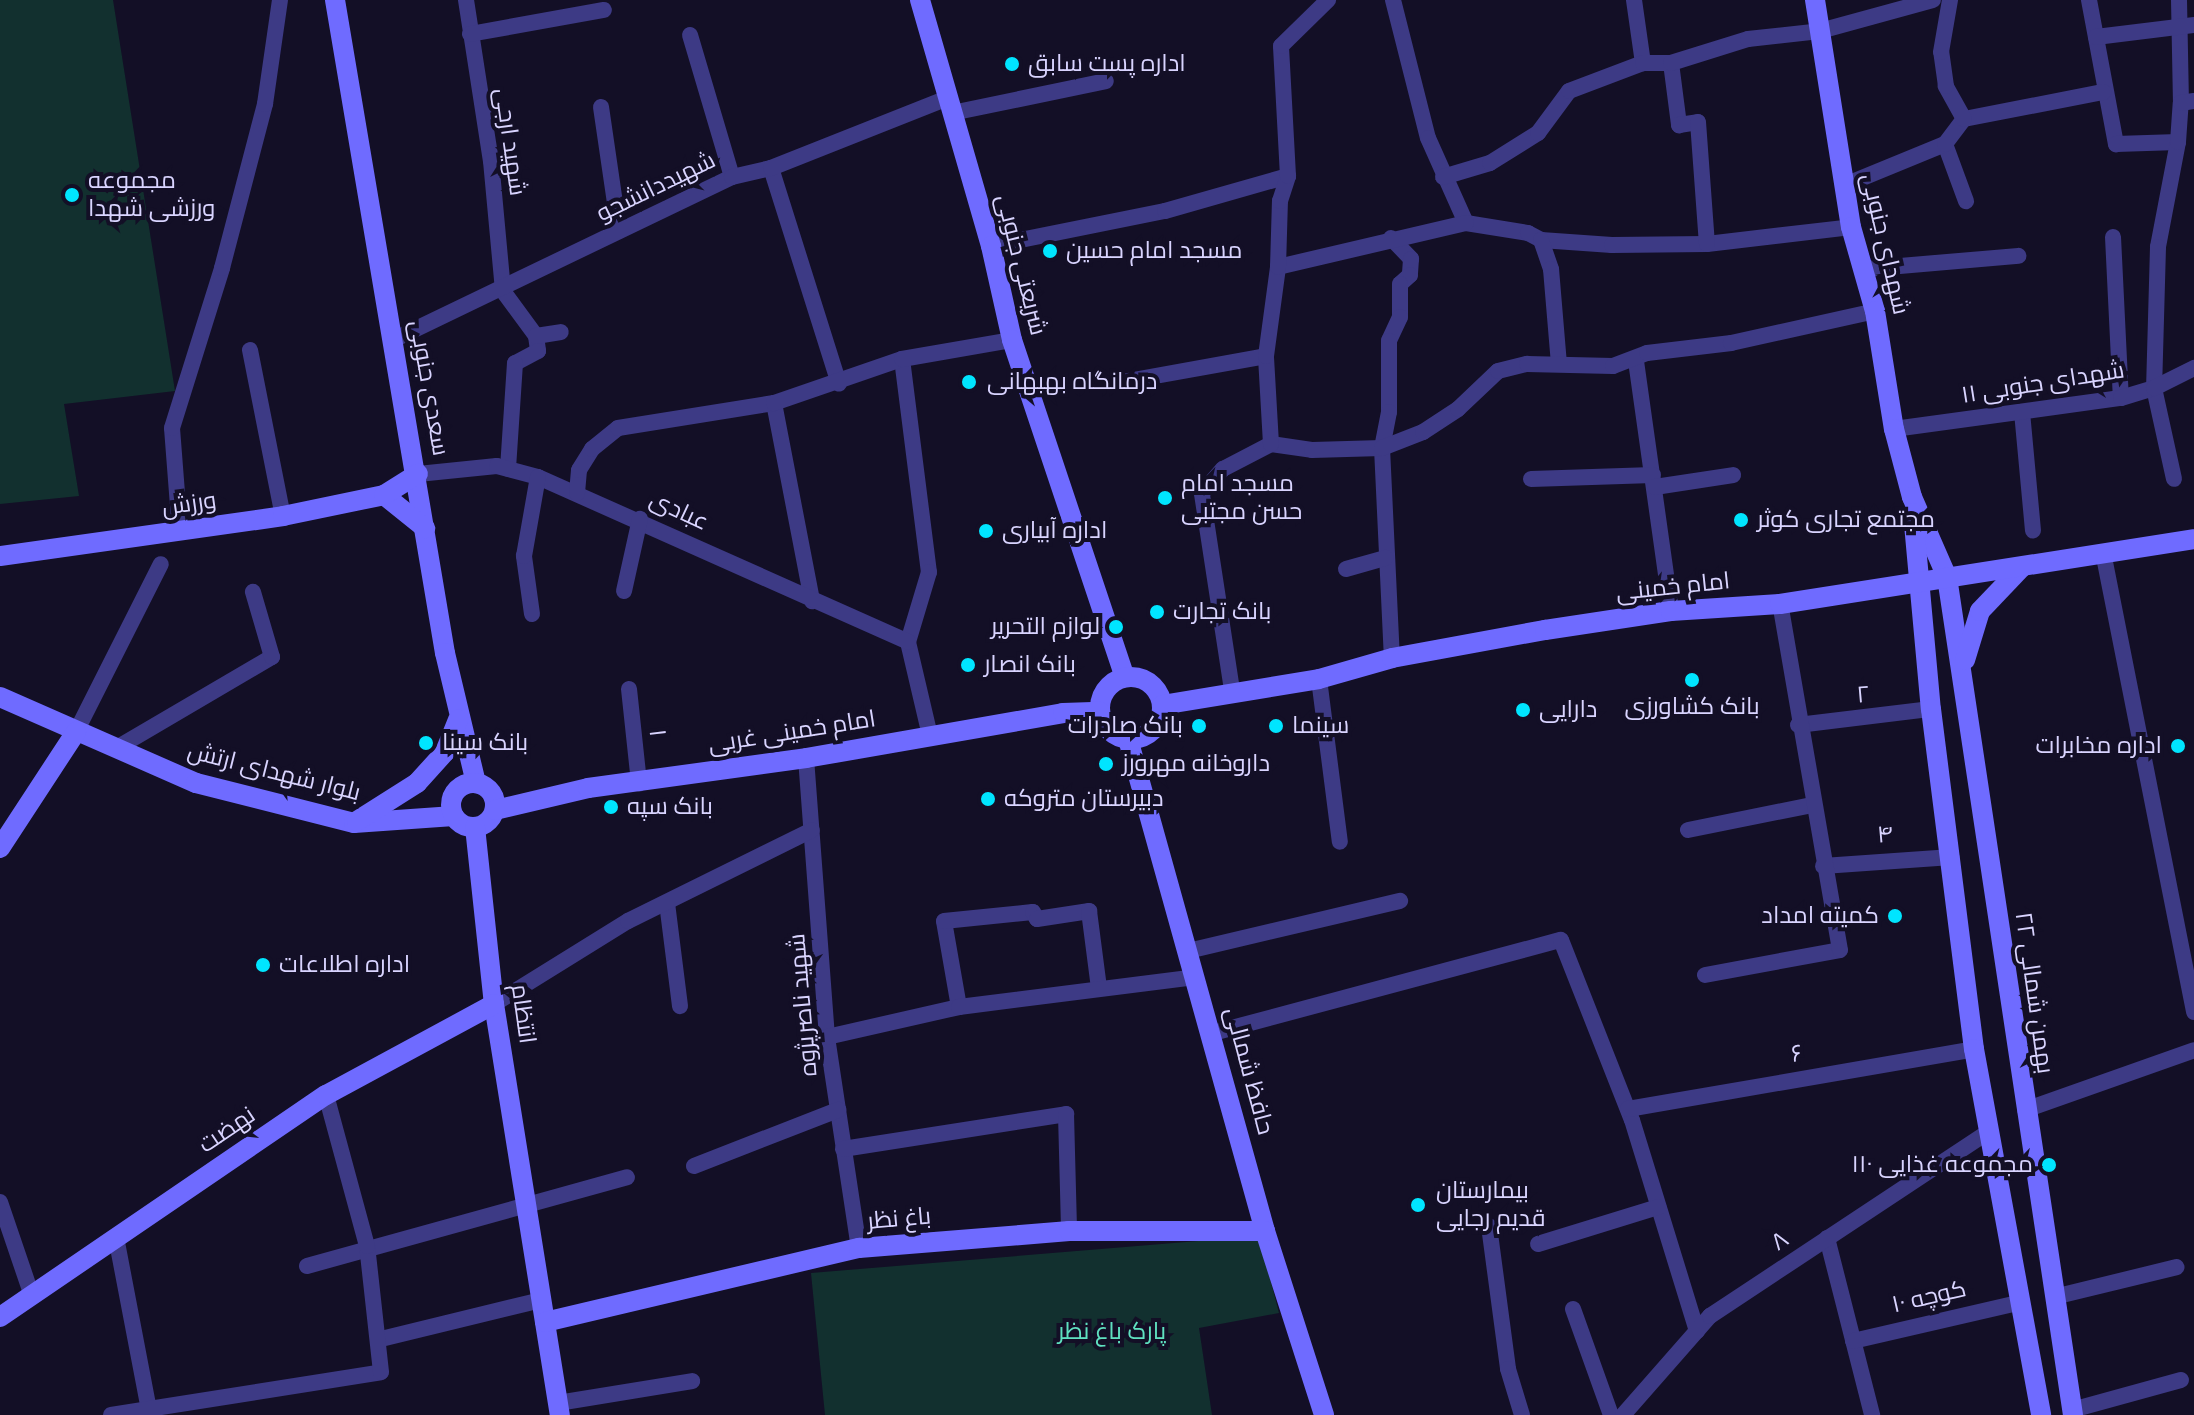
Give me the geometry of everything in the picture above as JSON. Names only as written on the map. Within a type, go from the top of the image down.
[{"type":"main road","name":"سعدی جنوبی","points":[[335,0],[458,720],[476,783]]},
{"type":"main road","name":"شریعتی جنوبی","points":[[920,0],[991,246],[1012,340],[1125,677]]},
{"type":"main road","name":"شهدای جنوبی","points":[[1815,0],[1851,227],[1875,311],[1894,429],[1912,497],[1947,577]]},
{"type":"main road","name":"ورزش","points":[[0,556],[283,516],[384,495],[418,474]]},
{"type":"main road","points":[[384,495],[425,528]]},
{"type":"main road","name":"شهدای جنوبی","points":[[1912,497],[1919,581]]},
{"type":"main road","name":"امام خمینی","points":[[1162,705],[1232,690],[1319,679],[1392,658],[1671,611],[1780,604],[2194,539]]},
{"type":"main road","points":[[1964,672],[1968,640],[1980,611],[2024,565]]},
{"type":"main road","name":"۲۲ بهمن شمالی","points":[[1947,577],[1964,672],[2025,1110],[2058,1296],[2072,1412]]},
{"type":"main road","points":[[1919,581],[1931,709],[1986,1133],[2041,1415]]},
{"type":"main road","points":[[1125,677],[1150,683],[1162,705],[1154,728],[1128,739],[1107,729],[1100,712],[1107,687],[1125,677]]},
{"type":"main road","name":"بلوار شهدای ارتش","points":[[0,697],[196,783],[354,823],[454,816]]},
{"type":"main road","name":"امام خمینی غربی","points":[[495,810],[588,788],[806,758],[1063,713],[1100,712]]},
{"type":"main road","points":[[354,823],[417,783],[445,752],[458,720]]},
{"type":"main road","points":[[0,848],[76,732]]},
{"type":"main road","name":"حافظ شمالی","points":[[1128,739],[1213,1033],[1265,1231],[1324,1415]]},
{"type":"main road","points":[[476,783],[491,792],[495,810],[488,822],[475,827],[454,816],[455,793],[476,783]]},
{"type":"main road","name":"انتظام","points":[[475,827],[494,1004],[559,1409]]},
{"type":"main road","name":"نهضت","points":[[0,1317],[326,1095],[494,1004]]},
{"type":"main road","name":"باغ نظر","points":[[545,1322],[859,1248],[1069,1231],[1265,1231]]},
{"type":"street","points":[[180,532],[172,428],[222,268],[265,104],[280,0]]},
{"type":"street","name":"شهید ارجی","points":[[466,0],[491,161],[503,291]]},
{"type":"street","points":[[1271,444],[1266,356],[1278,267],[1280,201],[1288,176],[1281,46],[1328,0]]},
{"type":"street","points":[[1393,0],[1443,177],[1466,223]]},
{"type":"street","points":[[1634,0],[1643,63]]},
{"type":"street","points":[[1443,177],[1490,163],[1538,133],[1569,91],[1643,63],[1671,63],[1735,42],[1820,31],[1933,0]]},
{"type":"street","points":[[1950,0],[1941,52],[1946,86],[1964,119]]},
{"type":"street","points":[[2089,0],[2103,92],[2116,144],[2178,142]]},
{"type":"street","points":[[2174,479],[2154,388],[2158,247],[2187,102],[2188,26],[2179,0]]},
{"type":"street","points":[[470,34],[583,7],[604,10]]},
{"type":"street","points":[[2096,37],[2188,26]]},
{"type":"street","points":[[690,35],[732,177]]},
{"type":"street","points":[[1671,63],[1679,125],[1698,122],[1707,244]]},
{"type":"street","name":"شهیددانشجو","points":[[393,340],[503,291],[732,177],[771,168],[950,105],[1106,81]]},
{"type":"street","points":[[1845,185],[1945,144],[1964,119],[2103,92]]},
{"type":"street","points":[[601,107],[619,231]]},
{"type":"street","points":[[1945,144],[1966,201]]},
{"type":"street","points":[[771,168],[839,384]]},
{"type":"street","points":[[991,246],[1165,211],[1288,176]]},
{"type":"street","points":[[1278,267],[1391,238],[1466,223],[1528,233],[1541,240],[1707,244],[1851,227]]},
{"type":"street","points":[[2113,237],[2121,398]]},
{"type":"street","points":[[1391,238],[1411,259],[1410,275],[1400,284],[1400,317],[1389,341],[1389,412],[1382,448],[1392,658]]},
{"type":"street","points":[[1541,240],[1551,269],[1559,364]]},
{"type":"street","points":[[1865,269],[2018,256]]},
{"type":"street","points":[[503,291],[536,336],[538,351],[515,363],[508,469]]},
{"type":"street","points":[[1232,690],[1202,493],[1223,469],[1271,444],[1312,450],[1382,448],[1423,432],[1458,409],[1498,371],[1527,364],[1613,366],[1636,361],[1647,353],[1731,343],[1875,311]]},
{"type":"street","points":[[536,336],[561,332]]},
{"type":"street","points":[[577,493],[579,470],[592,449],[618,428],[774,403],[839,384],[902,359],[1012,340]]},
{"type":"street","points":[[250,350],[283,516]]},
{"type":"street","points":[[1122,382],[1266,356]]},
{"type":"street","points":[[902,359],[929,572],[908,642],[930,736]]},
{"type":"street","points":[[1636,361],[1671,611]]},
{"type":"street","name":"۱۱ شهدای جنوبی","points":[[1894,429],[2121,398],[2154,388],[2194,368]]},
{"type":"street","points":[[774,403],[812,601]]},
{"type":"street","points":[[2022,412],[2033,530]]},
{"type":"street","name":"عبادی","points":[[418,474],[508,469],[538,477],[640,519],[812,601],[908,642]]},
{"type":"street","points":[[1531,479],[1654,481],[1733,475]]},
{"type":"street","points":[[532,614],[524,556],[538,477]]},
{"type":"street","points":[[624,591],[640,519]]},
{"type":"street","points":[[2103,552],[2194,1012]]},
{"type":"street","points":[[1346,569],[1385,558]]},
{"type":"street","points":[[76,732],[161,564]]},
{"type":"street","points":[[115,749],[272,657],[253,592]]},
{"type":"street","points":[[1705,975],[1840,950],[1798,725],[1780,604]]},
{"type":"street","points":[[1319,679],[1340,842]]},
{"type":"street","name":"۱","points":[[629,689],[639,783]]},
{"type":"street","name":"۲","points":[[1798,725],[1931,709]]},
{"type":"street","name":"شهید ناصرپژوه","points":[[806,758],[827,1037],[859,1248]]},
{"type":"street","points":[[1688,830],[1812,805]]},
{"type":"street","points":[[494,1004],[667,903],[812,830]]},
{"type":"street","name":"۴","points":[[1823,866],[1952,857]]},
{"type":"street","points":[[1188,951],[1400,901]]},
{"type":"street","points":[[667,903],[680,1006]]},
{"type":"street","points":[[959,1007],[944,921],[1033,912],[1037,919],[1089,911],[1099,988]]},
{"type":"street","points":[[1213,1033],[1561,940],[1628,1109],[1697,1331]]},
{"type":"street","points":[[827,1037],[959,1007],[1195,977]]},
{"type":"street","name":"۶","points":[[1628,1109],[1974,1049]]},
{"type":"street","points":[[2025,1110],[2194,1050]]},
{"type":"street","points":[[111,1415],[149,1412],[381,1372],[381,1339],[367,1246],[326,1095]]},
{"type":"street","points":[[694,1166],[838,1110]]},
{"type":"street","points":[[843,1149],[1066,1114],[1069,1231]]},
{"type":"street","name":"۸","points":[[1623,1415],[1710,1316],[1986,1133]]},
{"type":"street","points":[[307,1266],[367,1246],[526,1207],[627,1177]]},
{"type":"street","points":[[0,1202],[32,1296]]},
{"type":"street","points":[[1538,1244],[1658,1207]]},
{"type":"street","points":[[1489,1226],[1508,1369],[1522,1415]]},
{"type":"street","points":[[116,1237],[149,1412]]},
{"type":"street","points":[[1827,1238],[1872,1415]]},
{"type":"street","points":[[2058,1296],[2177,1267]]},
{"type":"street","points":[[381,1339],[541,1300]]},
{"type":"street","name":"کوچه ۱۰","points":[[1853,1341],[2018,1303]]},
{"type":"street","points":[[1573,1309],[1611,1415]]},
{"type":"street","points":[[2072,1412],[2181,1380]]},
{"type":"street","points":[[559,1409],[692,1381]]},
{"type":"green space","name":"مجموعه ورزشی شهدا","points":[[0,0],[113,0],[175,391],[64,404],[79,496],[0,504]]},
{"type":"green space","name":"پارک باغ نظر","points":[[1259,1236],[1279,1313],[1199,1328],[1212,1415],[825,1415],[811,1273]]},
{"type":"place","name":"اداره پست سابق","points":[[1012,64]]},
{"type":"place","name":"مجموعه ورزشی شهدا","points":[[72,195]]},
{"type":"place","name":"مسجد امام حسین","points":[[1050,251]]},
{"type":"place","name":"درمانگاه بهبهانی","points":[[969,382]]},
{"type":"place","name":"مسجد امام حسن مجتبی","points":[[1165,498]]},
{"type":"place","name":"مجتمع تجاری کوثر","points":[[1741,520]]},
{"type":"place","name":"اداره آبیاری","points":[[986,531]]},
{"type":"place","name":"بانک تجارت","points":[[1157,612]]},
{"type":"place","name":"لوازم التحریر","points":[[1116,627]]},
{"type":"place","name":"بانک انصار","points":[[968,665]]},
{"type":"place","name":"بانک کشاورزی","points":[[1692,680]]},
{"type":"place","name":"دارایی","points":[[1523,710]]},
{"type":"place","name":"بانک صادرات","points":[[1199,726]]},
{"type":"place","name":"سینما","points":[[1276,726]]},
{"type":"place","name":"بانک سینا","points":[[426,743]]},
{"type":"place","name":"اداره مخابرات","points":[[2178,746]]},
{"type":"place","name":"داروخانه مهرورز","points":[[1106,764]]},
{"type":"place","name":"دبیرستان متروکه","points":[[988,799]]},
{"type":"place","name":"بانک سپه","points":[[611,807]]},
{"type":"place","name":"کمیته امداد","points":[[1895,916]]},
{"type":"place","name":"اداره اطلاعات","points":[[263,965]]},
{"type":"place","name":"مجموعه غذایی ۱۱۰","points":[[2049,1165]]},
{"type":"place","name":"بیمارستان قدیم رجایی","points":[[1418,1205]]}]
